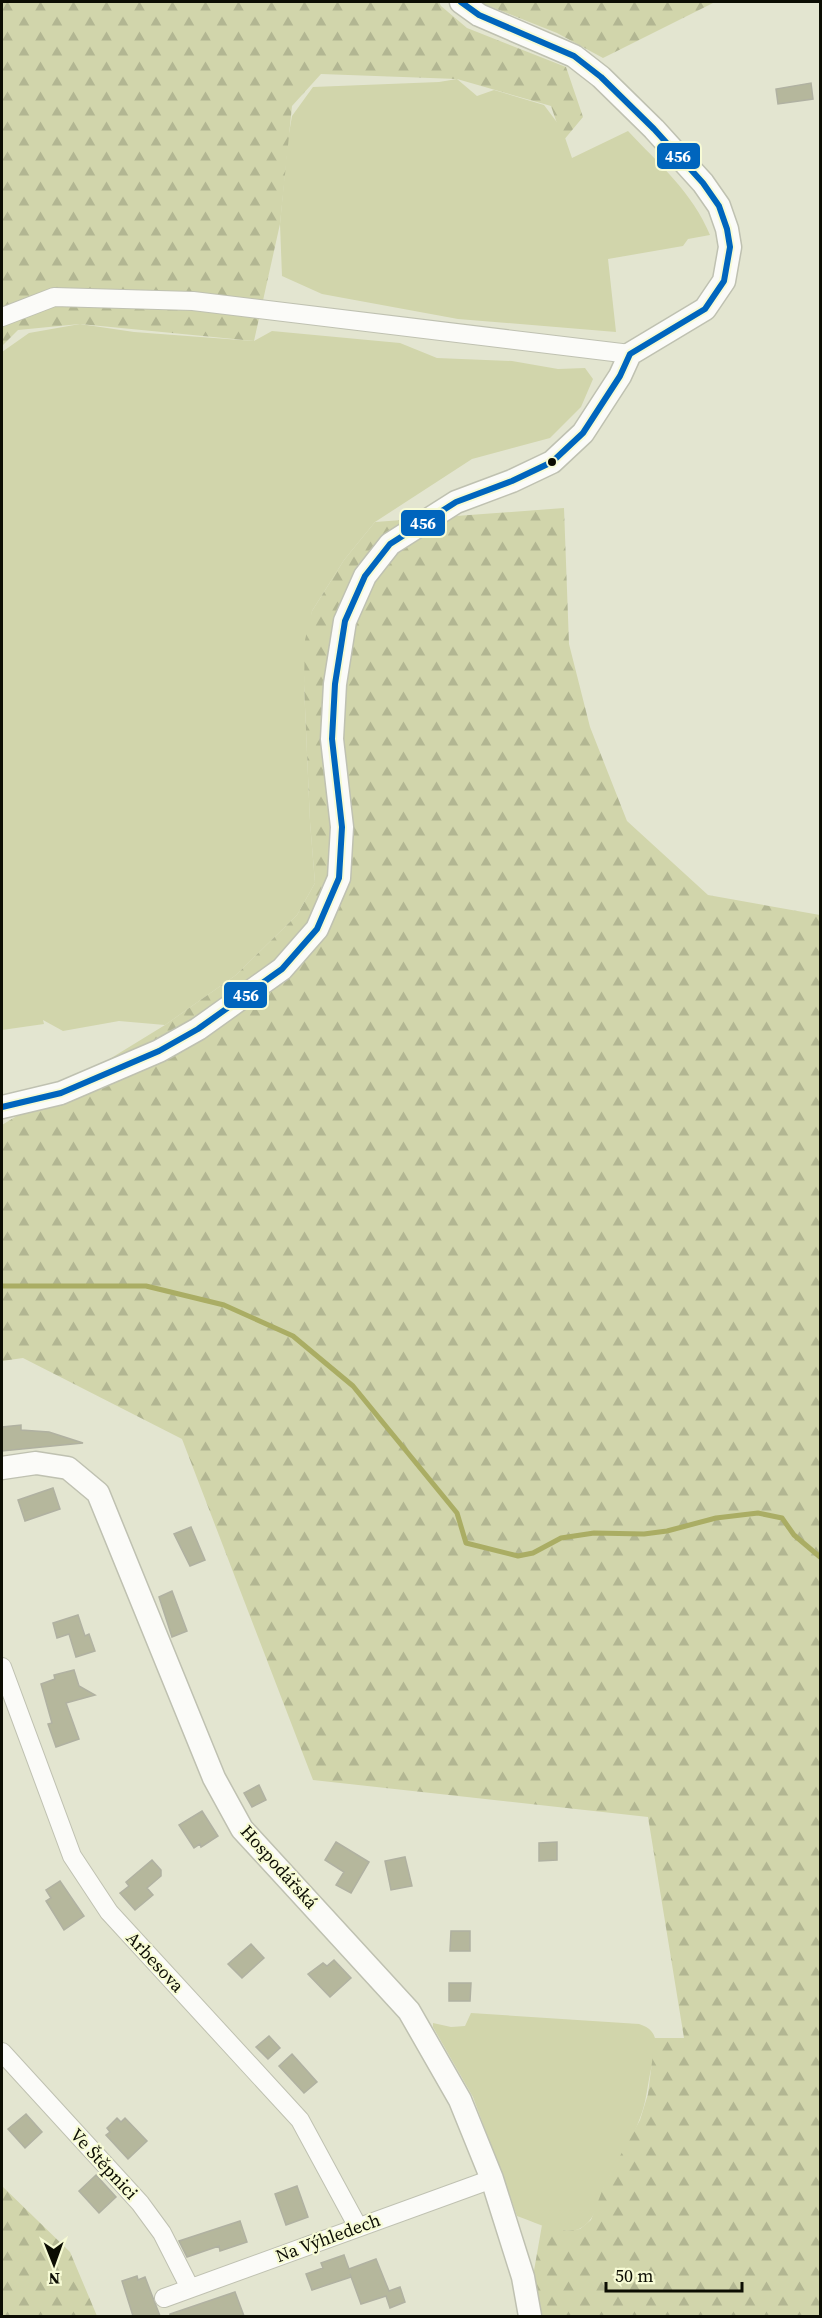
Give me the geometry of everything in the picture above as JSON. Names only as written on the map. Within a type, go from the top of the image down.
[{"type":"street","points":[[2,1107],[62,1093],[159,1051],[198,1029],[282,969],[317,929],[339,878],[342,827],[332,739],[335,684],[345,621],[365,576],[390,544],[456,502],[513,481],[552,462],[583,433],[620,376],[630,354],[705,309],[724,281],[730,247],[727,229],[719,207],[703,183],[654,129],[601,77],[574,56],[479,15],[461,2]]},
{"type":"street","points":[[2,317],[54,297],[193,301],[630,354]]},
{"type":"street","name":"Hospodářská","points":[[2,1468],[36,1463],[68,1468],[98,1493],[214,1778],[242,1828],[409,2011],[460,2100],[492,2179],[523,2277],[530,2316]]},
{"type":"street","name":"Arbesova","points":[[2,1667],[72,1856],[109,1912],[300,2120],[358,2227]]},
{"type":"street","name":"Ve Štěpnici","points":[[2,2052],[140,2203],[162,2233],[190,2288]]},
{"type":"street","name":"Na Výhledech","points":[[164,2298],[492,2179]]},
{"type":"green space","points":[[2,2],[439,2],[467,28],[566,67],[583,117],[563,141],[551,106],[457,79],[321,74],[292,106],[280,224],[254,341],[80,324],[18,330],[2,346]]},
{"type":"green space","points":[[479,2],[715,2],[603,58],[557,33]]},
{"type":"green space","points":[[457,79],[477,96],[494,90],[544,105],[562,129],[572,158],[628,131],[674,179],[703,220],[710,235],[688,239],[683,246],[608,259],[616,332],[458,319],[322,294],[282,276],[280,224],[288,139],[292,116],[313,87],[439,82]]},
{"type":"green space","points":[[80,324],[134,332],[254,341],[272,331],[400,343],[437,358],[512,361],[558,369],[585,368],[593,379],[581,407],[550,438],[472,459],[375,522],[344,560],[312,611],[304,684],[315,883],[297,915],[236,975],[165,1025],[119,1021],[63,1031],[43,1020],[44,1024],[2,1030],[2,352],[29,333]]},
{"type":"green space","points":[[564,508],[569,644],[590,727],[627,821],[708,895],[820,915],[820,2316],[526,2316],[542,2225],[567,2231],[580,2229],[591,2220],[605,2183],[640,2120],[648,2094],[655,2038],[684,2038],[648,1817],[313,1780],[182,1439],[23,1358],[2,1361],[2,1125],[165,1025],[236,975],[297,915],[315,883],[304,684],[305,640],[312,611],[344,560],[375,522]]},
{"type":"green space","points":[[471,2013],[639,2024],[652,2032],[655,2038],[655,2052],[645,2101],[637,2126],[606,2183],[590,2221],[579,2229],[556,2230],[517,2216],[473,2097],[433,2027],[433,2023],[451,2027],[465,2026]]},
{"type":"green space","points":[[2,2186],[70,2252],[97,2316],[2,2316]]},
{"type":"building","points":[[811,83],[813,99],[778,104],[776,89]]},
{"type":"building","points":[[21,1425],[21,1430],[49,1432],[83,1443],[2,1451],[2,1427]]},
{"type":"building","points":[[53,1488],[60,1509],[25,1521],[18,1500]]},
{"type":"building","points":[[191,1527],[205,1560],[190,1566],[174,1534]]},
{"type":"building","points":[[172,1591],[187,1631],[172,1637],[159,1597]]},
{"type":"building","points":[[78,1615],[85,1636],[89,1634],[95,1651],[76,1657],[69,1634],[57,1638],[53,1623]]},
{"type":"building","points":[[74,1670],[79,1686],[95,1695],[66,1703],[79,1739],[56,1747],[48,1724],[52,1723],[41,1684],[55,1679],[54,1675]]},
{"type":"building","points":[[259,1785],[266,1800],[252,1807],[244,1793]]},
{"type":"building","points":[[202,1811],[218,1836],[201,1847],[200,1844],[194,1848],[179,1825]]},
{"type":"building","points":[[336,1842],[369,1862],[351,1893],[336,1885],[344,1872],[325,1860]]},
{"type":"building","points":[[557,1842],[557,1860],[539,1861],[539,1843]]},
{"type":"building","points":[[405,1857],[412,1886],[391,1890],[385,1861]]},
{"type":"building","points":[[152,1860],[161,1870],[161,1876],[147,1888],[153,1895],[135,1910],[120,1893],[129,1886],[126,1882]]},
{"type":"building","points":[[60,1881],[84,1916],[64,1930],[46,1901],[51,1898],[46,1890]]},
{"type":"building","points":[[451,1931],[470,1931],[470,1951],[450,1951]]},
{"type":"building","points":[[251,1944],[264,1958],[242,1978],[228,1964]]},
{"type":"building","points":[[334,1960],[351,1978],[330,1997],[308,1974],[323,1963],[327,1966]]},
{"type":"building","points":[[449,1983],[471,1983],[470,2001],[449,2001]]},
{"type":"building","points":[[269,2036],[280,2048],[268,2059],[256,2047]]},
{"type":"building","points":[[292,2054],[317,2082],[304,2093],[279,2066]]},
{"type":"building","points":[[26,2114],[42,2132],[25,2148],[8,2129]]},
{"type":"building","points":[[117,2118],[121,2122],[125,2118],[147,2141],[128,2159],[106,2135],[110,2132],[107,2128]]},
{"type":"building","points":[[96,2175],[116,2197],[99,2213],[79,2191]]},
{"type":"building","points":[[297,2186],[308,2217],[286,2225],[275,2194]]},
{"type":"building","points":[[240,2221],[247,2242],[220,2251],[219,2246],[187,2257],[179,2241]]},
{"type":"building","points":[[344,2255],[349,2269],[376,2259],[389,2291],[400,2287],[405,2302],[390,2308],[386,2296],[361,2304],[350,2274],[351,2277],[312,2290],[306,2274],[323,2268],[321,2263]]},
{"type":"building","points":[[137,2276],[138,2280],[145,2277],[160,2316],[133,2316],[122,2281]]},
{"type":"building","points":[[235,2292],[244,2316],[170,2316],[170,2314]]},
{"type":"waterway","points":[[2,1286],[146,1286],[224,1305],[293,1336],[353,1386],[457,1513],[466,1543],[518,1556],[533,1553],[561,1538],[594,1533],[644,1534],[667,1531],[716,1518],[758,1513],[782,1518],[794,1535],[820,1557]]},
{"type":"transit line","name":"456","points":[[2,1107],[61,1093],[159,1051],[198,1029],[282,969],[317,929],[339,878],[342,827],[332,739],[335,684],[345,621],[365,576],[390,544],[456,502],[512,481],[552,462],[583,433],[620,376],[630,354],[705,309],[724,281],[730,247],[719,206],[703,183],[654,129],[601,77],[574,56],[479,15],[461,2]]}]
